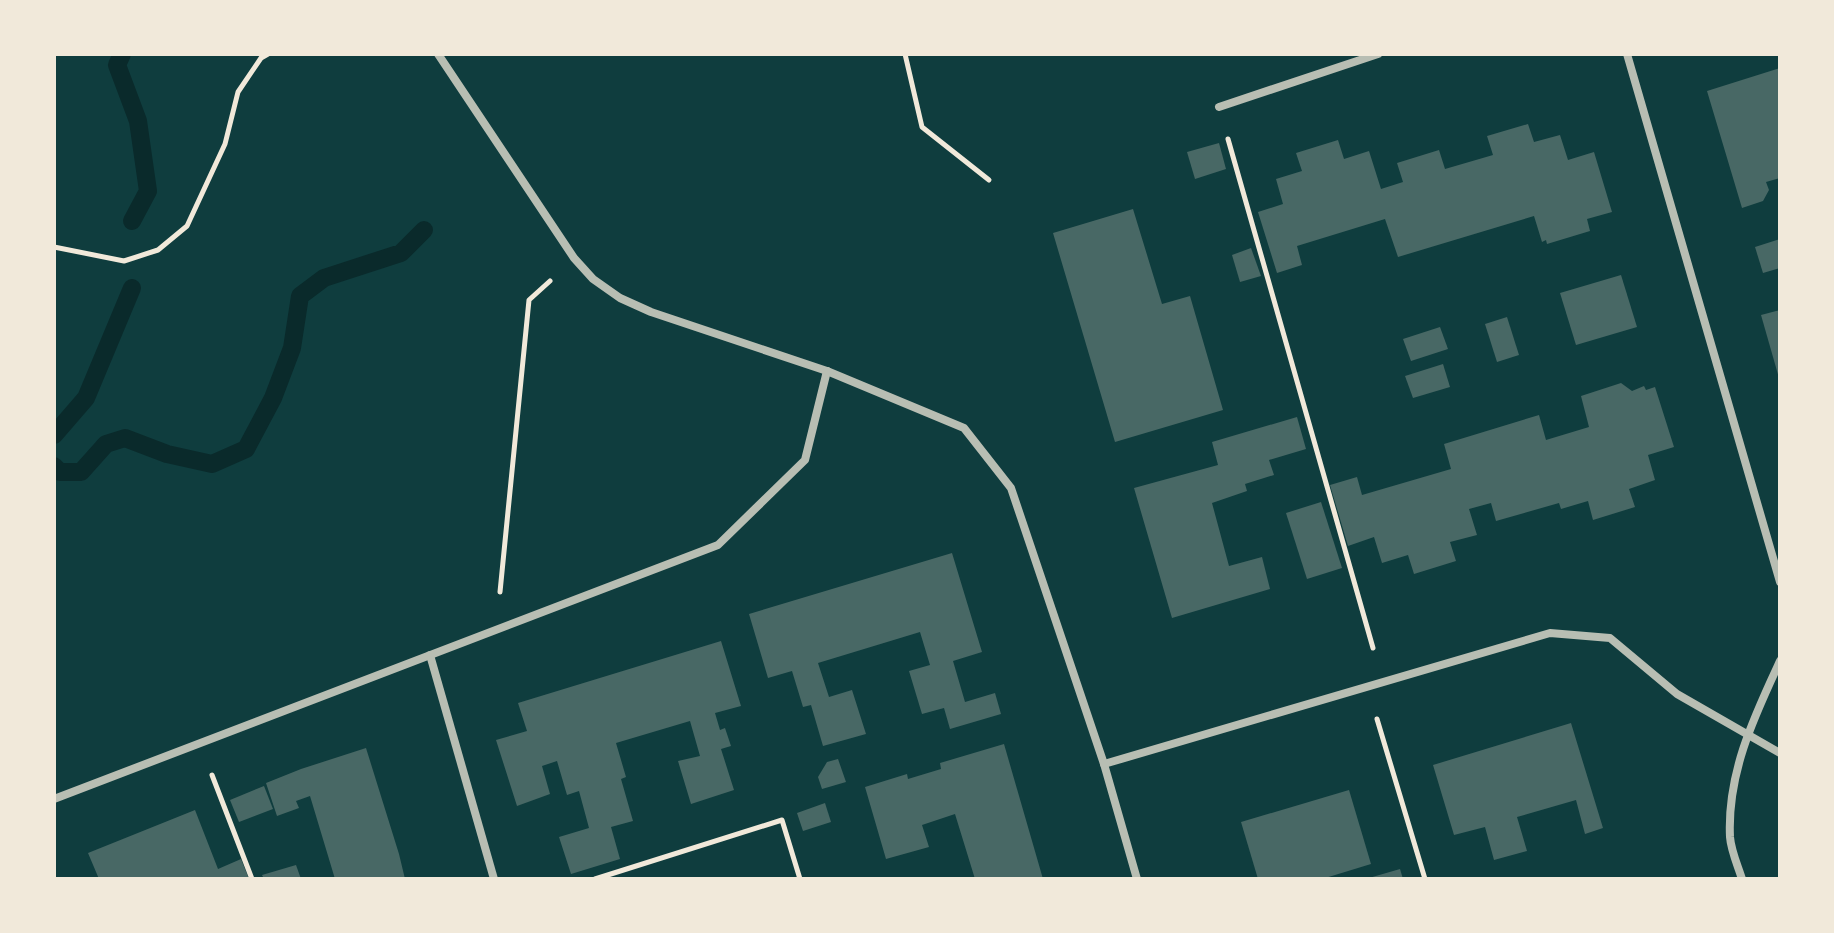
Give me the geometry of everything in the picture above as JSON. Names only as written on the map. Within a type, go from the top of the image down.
[{"type":"street","points":[[438,54],[574,258],[593,279],[620,298],[651,312],[827,371],[964,428],[1011,488],[1104,764],[1137,879]]},
{"type":"street","points":[[1219,107],[1378,54]]},
{"type":"street","points":[[1627,54],[1780,582]]},
{"type":"street","points":[[54,799],[718,545],[805,460],[827,371]]},
{"type":"street","points":[[1104,764],[1550,633],[1610,638],[1677,694],[1780,753]]},
{"type":"street","points":[[430,655],[494,879]]},
{"type":"street","points":[[1742,879],[1730,839],[1735,781],[1747,733],[1780,661]]},
{"type":"path","points":[[54,247],[124,261],[158,250],[187,226],[225,144],[238,92],[261,58],[268,54]]},
{"type":"path","points":[[905,54],[922,127],[989,180]]},
{"type":"path","points":[[1219,107],[1382,680]]},
{"type":"path","points":[[496,629],[529,300],[574,258]]},
{"type":"path","points":[[1368,685],[1425,879]]},
{"type":"path","points":[[200,745],[252,879]]},
{"type":"path","points":[[595,879],[782,820],[800,879]]},
{"type":"building","points":[[1780,68],[1780,178],[1766,182],[1769,190],[1763,201],[1742,208],[1707,91]]},
{"type":"building","points":[[1528,124],[1534,142],[1560,135],[1568,160],[1594,152],[1612,212],[1587,219],[1590,231],[1547,244],[1546,240],[1542,242],[1534,216],[1398,257],[1385,219],[1297,246],[1302,265],[1277,273],[1258,212],[1283,204],[1276,179],[1302,171],[1296,153],[1338,140],[1344,159],[1369,151],[1381,189],[1403,182],[1397,163],[1439,150],[1445,169],[1493,155],[1487,136]]},
{"type":"building","points":[[1219,143],[1226,169],[1195,179],[1187,152]]},
{"type":"building","points":[[1133,209],[1162,304],[1190,296],[1223,410],[1115,442],[1053,233]]},
{"type":"building","points":[[1780,239],[1780,268],[1763,273],[1755,247]]},
{"type":"building","points":[[1251,248],[1261,276],[1240,282],[1232,255]]},
{"type":"building","points":[[1621,275],[1637,327],[1576,345],[1560,293]]},
{"type":"building","points":[[1780,310],[1780,378],[1779,378],[1761,315]]},
{"type":"building","points":[[1507,317],[1519,355],[1497,362],[1485,324]]},
{"type":"building","points":[[1440,327],[1448,349],[1411,361],[1403,339]]},
{"type":"building","points":[[1443,364],[1450,387],[1413,398],[1405,376]]},
{"type":"building","points":[[1621,383],[1632,391],[1644,386],[1646,390],[1655,387],[1674,447],[1648,455],[1655,480],[1629,489],[1635,507],[1593,520],[1588,501],[1561,509],[1559,503],[1496,521],[1491,503],[1469,509],[1477,535],[1450,542],[1456,561],[1414,574],[1408,555],[1382,563],[1374,537],[1348,546],[1330,485],[1357,477],[1362,495],[1451,469],[1444,444],[1539,415],[1546,440],[1589,427],[1581,396]]},
{"type":"building","points":[[1297,417],[1306,449],[1269,460],[1274,475],[1245,484],[1247,491],[1212,503],[1229,566],[1262,557],[1270,589],[1172,618],[1134,488],[1218,465],[1212,442]]},
{"type":"building","points":[[1321,502],[1342,568],[1307,579],[1286,513]]},
{"type":"building","points":[[952,553],[982,652],[953,661],[965,702],[995,693],[1001,714],[950,729],[944,708],[922,714],[909,671],[930,665],[920,632],[818,663],[829,697],[852,690],[866,734],[823,746],[811,705],[803,707],[792,671],[768,678],[749,614]]},
{"type":"building","points":[[721,641],[741,706],[715,713],[720,730],[725,728],[731,746],[721,749],[734,790],[691,804],[678,761],[700,756],[690,721],[616,743],[626,777],[621,779],[633,821],[611,827],[620,859],[571,874],[559,837],[589,828],[579,791],[567,795],[557,761],[542,766],[550,794],[517,806],[496,740],[527,731],[518,703]]},
{"type":"building","points":[[1571,723],[1603,828],[1585,834],[1576,800],[1517,817],[1527,851],[1494,860],[1485,827],[1454,835],[1433,765]]},
{"type":"building","points":[[1004,744],[1043,879],[975,879],[955,814],[922,825],[929,847],[886,859],[865,787],[907,774],[908,779],[941,769],[940,763]]},
{"type":"building","points":[[366,748],[405,879],[335,879],[310,796],[296,801],[299,808],[277,816],[266,783]]},
{"type":"building","points":[[838,759],[846,782],[822,789],[818,777],[827,762]]},
{"type":"building","points":[[264,786],[273,809],[239,822],[230,800]]},
{"type":"building","points":[[1349,790],[1371,864],[1322,879],[1258,879],[1241,822]]},
{"type":"building","points":[[825,803],[831,822],[803,831],[797,813]]},
{"type":"building","points":[[195,810],[218,869],[241,859],[249,879],[99,879],[88,853]]},
{"type":"building","points":[[296,865],[301,879],[264,879],[262,875]]},
{"type":"building","points":[[1400,869],[1403,879],[1369,879],[1369,878]]},
{"type":"waterway","points":[[122,54],[117,65],[138,121],[148,191],[132,221]]},
{"type":"waterway","points":[[54,466],[60,472],[81,472],[106,444],[125,438],[167,454],[212,464],[246,449],[273,398],[292,348],[300,296],[324,278],[401,253],[424,230]]},
{"type":"waterway","points":[[54,435],[86,398],[132,288]]}]
